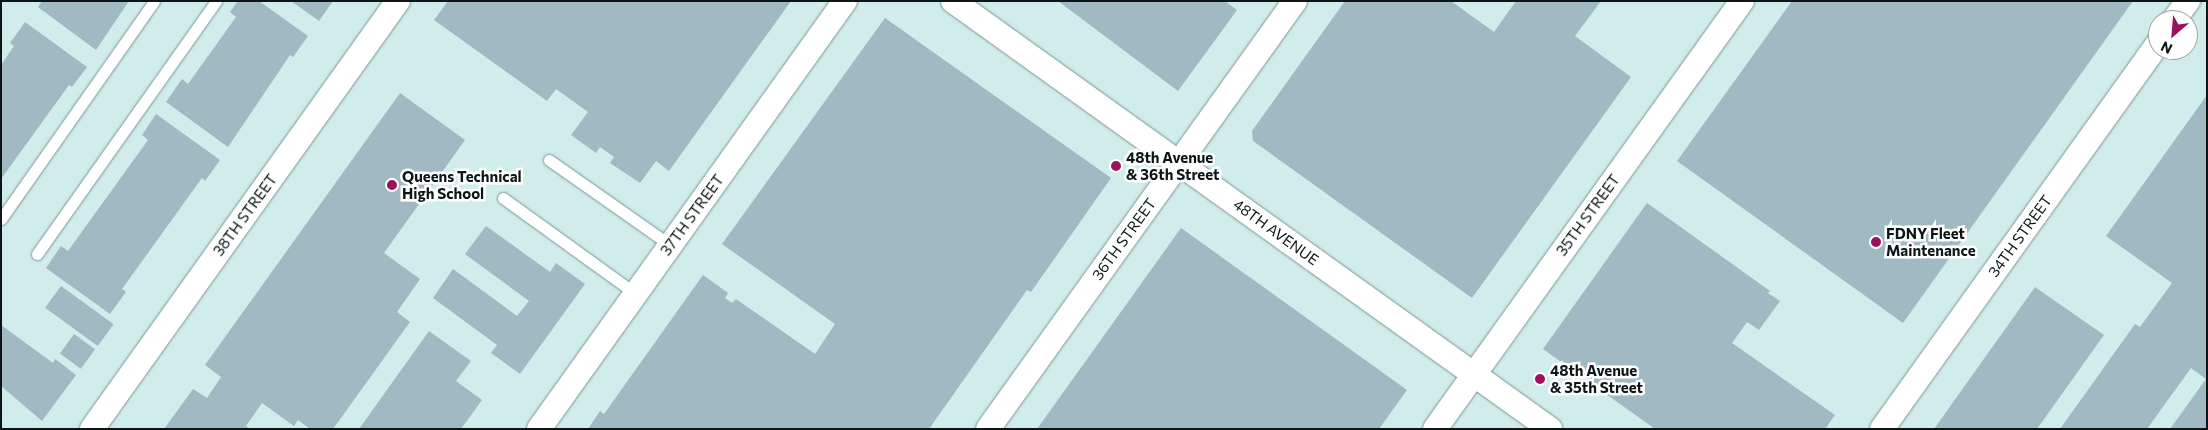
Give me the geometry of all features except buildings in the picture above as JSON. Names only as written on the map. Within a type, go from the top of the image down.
[{"type":"street","name":"38TH STREET","points":[[92,429],[398,1]]},
{"type":"street","name":"37TH STREET","points":[[539,429],[845,1]]},
{"type":"street","name":"48TH AVENUE","points":[[953,1],[1550,429]]},
{"type":"street","name":"36TH STREET","points":[[988,429],[1295,1]]},
{"type":"street","name":"35TH STREET","points":[[1435,429],[1742,1]]},
{"type":"street","name":"34TH STREET","points":[[1882,429],[2148,57]]},
{"type":"lane","points":[[1,219],[154,1]]},
{"type":"lane","points":[[37,254],[216,1]]},
{"type":"lane","points":[[549,160],[670,245]]},
{"type":"lane","points":[[503,198],[636,294]]},
{"type":"place","name":"48th Avenue & 36th Street","points":[[1116,166]]},
{"type":"place","name":"Queens Technical High School","points":[[392,185]]},
{"type":"place","name":"FDNY Fleet Maintenance","points":[[1876,242]]},
{"type":"place","name":"48th Avenue & 35th Street","points":[[1540,379]]}]
